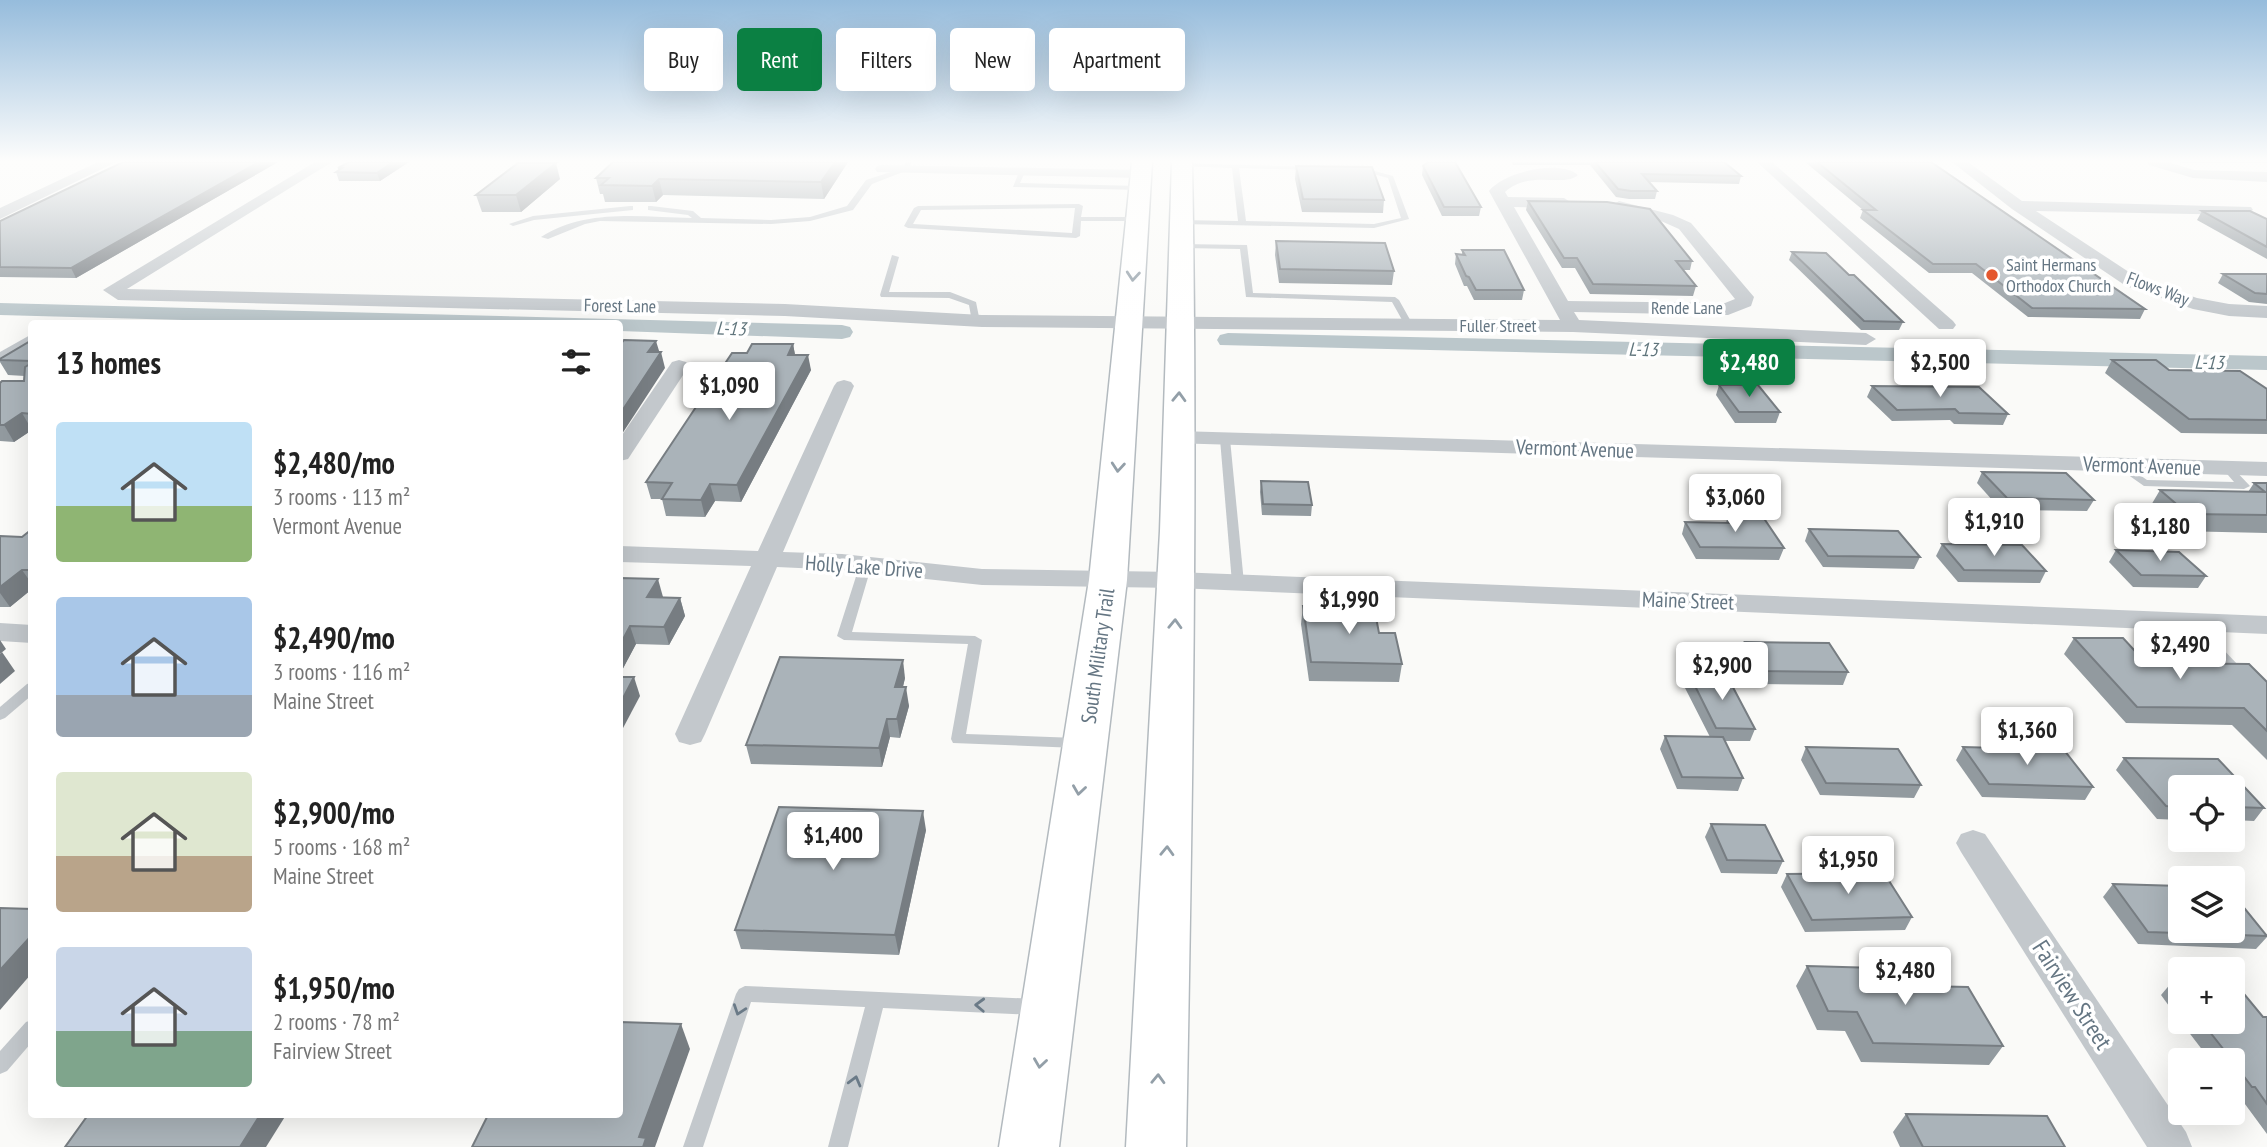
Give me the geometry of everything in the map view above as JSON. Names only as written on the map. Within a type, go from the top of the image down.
[{"type":"main road","name":"South Military Trail","points":[[1029,1147],[1108,580],[1138,216]]},
{"type":"main road","points":[[1156,1147],[1176,580],[1182,216]]},
{"type":"street","name":"Forest Lane","points":[[236,216],[113,290],[117,294],[785,310],[895,320],[1129,325]]},
{"type":"street","points":[[1511,216],[1573,326]]},
{"type":"street","name":"Rende Lane","points":[[1562,306],[1728,309],[1744,302],[1745,297],[1685,226],[1654,216]]},
{"type":"street","points":[[1824,216],[1946,324]]},
{"type":"street","name":"Flows Way","points":[[2032,216],[2145,288],[2211,307],[2267,312]]},
{"type":"street","name":"Fuller Street","points":[[1129,325],[1573,326],[1866,339]]},
{"type":"street","points":[[623,450],[679,366]]},
{"type":"street","points":[[690,734],[844,386]]},
{"type":"street","name":"Vermont Avenue","points":[[1178,438],[2267,469]]},
{"type":"street","name":"Holly Lake Drive","points":[[623,554],[866,564],[982,577],[1108,580]]},
{"type":"street","name":"Maine Street","points":[[1108,580],[1176,580],[2267,625]]},
{"type":"street","points":[[0,632],[28,634]]},
{"type":"street","name":"Fairview Street","points":[[1973,843],[2171,1147]]},
{"type":"lane","points":[[513,224],[533,218],[557,216]]},
{"type":"lane","points":[[693,216],[701,221]]},
{"type":"lane","points":[[545,237],[583,222],[600,219],[771,222],[823,216]]},
{"type":"lane","points":[[914,216],[908,226],[1076,236],[1078,216]]},
{"type":"lane","points":[[1241,216],[1242,223]]},
{"type":"lane","points":[[1182,234],[1242,223],[1374,226],[1405,219],[1404,216]]},
{"type":"lane","points":[[1077,219],[1138,219]]},
{"type":"lane","points":[[1182,234],[1244,247],[1249,295],[1395,300],[1409,326]]},
{"type":"lane","points":[[895,257],[884,295],[950,295],[973,304],[976,322]]},
{"type":"lane","points":[[0,356],[28,339]]},
{"type":"lane","points":[[1225,439],[1238,583]]},
{"type":"lane","points":[[866,564],[845,636],[975,640],[958,739],[1086,743]]},
{"type":"lane","points":[[2189,622],[2235,670]]},
{"type":"lane","points":[[0,715],[28,690]]},
{"type":"lane","points":[[693,1147],[745,994],[1048,1008]]},
{"type":"lane","points":[[838,1147],[876,1000]]},
{"type":"lane","points":[[0,1065],[28,1033]]},
{"type":"building","points":[[11,216],[164,216],[71,268],[0,267],[0,221]]},
{"type":"building","points":[[1537,216],[1655,216],[1692,261],[1676,261],[1696,286],[1593,284],[1577,258],[1564,258]]},
{"type":"building","points":[[1870,216],[2009,216],[2145,309],[2032,308],[1976,264],[1933,264]]},
{"type":"building","points":[[2210,216],[2260,216],[2267,219],[2267,247]]},
{"type":"building","points":[[1276,241],[1385,243],[1394,271],[1280,269]]},
{"type":"building","points":[[1462,250],[1504,250],[1524,290],[1476,290],[1456,254],[1465,255]]},
{"type":"building","points":[[1792,252],[1826,253],[1849,275],[1854,275],[1903,322],[1864,321]]},
{"type":"building","points":[[2223,274],[2267,274],[2267,294],[2255,293]]},
{"type":"building","points":[[623,341],[656,341],[648,352],[661,352],[623,409]]},
{"type":"building","points":[[28,342],[28,361],[0,359]]},
{"type":"building","points":[[752,344],[793,344],[788,355],[808,355],[737,485],[710,484],[701,500],[662,499],[672,483],[646,482],[732,353],[747,353]]},
{"type":"building","points":[[2112,360],[2156,360],[2169,370],[2240,371],[2267,389],[2267,420],[2189,419]]},
{"type":"building","points":[[28,365],[28,414],[22,413],[0,425],[0,383],[24,381],[25,367]]},
{"type":"building","points":[[1719,385],[1758,385],[1780,412],[1739,412]]},
{"type":"building","points":[[1872,386],[1979,387],[2008,414],[1959,413],[1955,409],[1897,410]]},
{"type":"building","points":[[1982,472],[2066,473],[2094,500],[2007,498]]},
{"type":"building","points":[[1261,481],[1308,482],[1312,505],[1263,504]]},
{"type":"building","points":[[2254,483],[2267,483],[2267,515],[2188,514],[2160,490],[2265,492]]},
{"type":"building","points":[[1728,516],[1763,517],[1784,548],[1700,547],[1685,522],[1732,523]]},
{"type":"building","points":[[1809,529],[1898,531],[1920,557],[1828,556]]},
{"type":"building","points":[[28,532],[28,570],[22,570],[0,587],[0,536],[22,537]]},
{"type":"building","points":[[1942,544],[2022,545],[2046,571],[1964,570]]},
{"type":"building","points":[[2116,550],[2179,552],[2206,576],[2141,575]]},
{"type":"building","points":[[623,578],[658,579],[647,597],[680,598],[664,627],[630,626],[623,639]]},
{"type":"building","points":[[1303,606],[1374,607],[1379,633],[1395,633],[1402,664],[1311,662]]},
{"type":"building","points":[[2074,638],[2123,638],[2146,663],[2249,664],[2267,682],[2267,731],[2244,708],[2137,707]]},
{"type":"building","points":[[1745,642],[1829,643],[1848,672],[1762,671]]},
{"type":"building","points":[[780,657],[903,660],[895,687],[906,687],[897,719],[887,719],[879,748],[746,745]]},
{"type":"building","points":[[1690,676],[1727,676],[1755,729],[1716,728]]},
{"type":"building","points":[[623,677],[634,677],[623,698]]},
{"type":"building","points":[[1665,736],[1723,737],[1743,778],[1682,777]]},
{"type":"building","points":[[1806,747],[1898,749],[1921,785],[1826,783]]},
{"type":"building","points":[[1963,747],[2064,750],[2093,787],[1989,784]]},
{"type":"building","points":[[2124,758],[2218,759],[2233,775],[2168,775],[2166,806]]},
{"type":"building","points":[[2245,788],[2264,808],[2245,807]]},
{"type":"building","points":[[779,807],[923,811],[895,935],[735,930]]},
{"type":"building","points":[[1711,824],[1765,825],[1783,861],[1727,860]]},
{"type":"building","points":[[1884,873],[1912,917],[1812,920],[1787,874]]},
{"type":"building","points":[[2113,884],[2168,886],[2168,933],[2148,932]]},
{"type":"building","points":[[0,908],[28,909],[28,939],[0,970]]},
{"type":"building","points":[[2245,909],[2267,936],[2245,935]]},
{"type":"building","points":[[1807,966],[1913,969],[1922,986],[1968,987],[2003,1046],[1873,1043],[1857,1012],[1828,1011]]},
{"type":"building","points":[[2245,995],[2263,1017],[2267,1017],[2267,1104],[2245,1078],[2245,1048],[2223,1048],[2211,1034],[2245,1034]]},
{"type":"building","points":[[623,1022],[681,1024],[639,1137],[646,1138],[643,1147],[472,1147],[486,1118],[623,1118]]},
{"type":"building","points":[[1906,1114],[2047,1116],[2065,1147],[1923,1147]]},
{"type":"building","points":[[86,1118],[258,1118],[240,1147],[65,1147]]},
{"type":"waterway","name":"L-13","points":[[0,309],[444,320]]},
{"type":"waterway","name":"L-13","points":[[623,324],[842,332]]},
{"type":"waterway","name":"L-13","points":[[1228,340],[2267,363]]},
{"type":"place","name":"Saint Hermans Orthodox Church","points":[[1992,275]]}]
